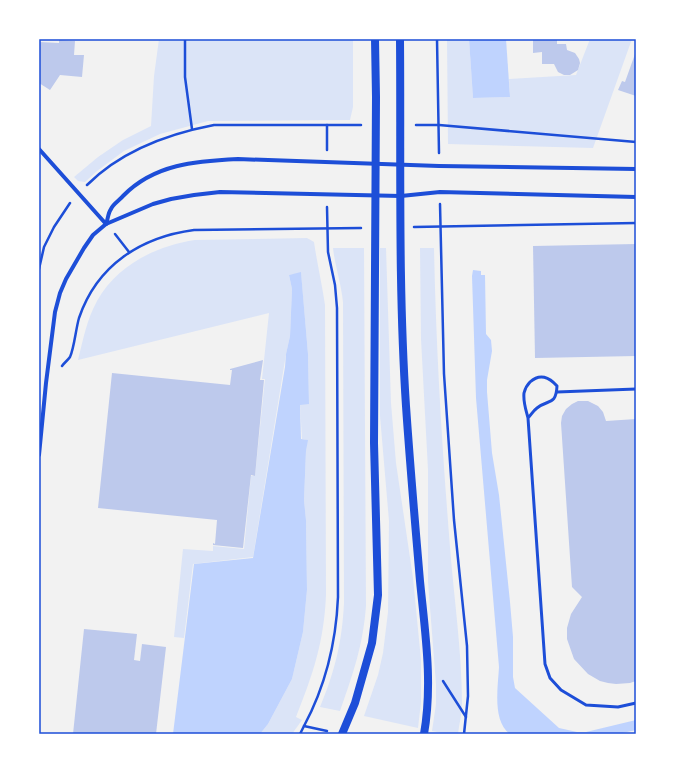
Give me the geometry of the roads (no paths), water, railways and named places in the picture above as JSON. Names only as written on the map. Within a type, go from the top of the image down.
[{"type":"main road","points":[[342,734],[355,703],[372,643],[378,595],[374,443],[376,164],[375,39]]},
{"type":"main road","points":[[400,39],[401,303],[406,407],[427,644],[428,709],[424,734]]},
{"type":"street","points":[[39,149],[106,224]]},
{"type":"street","points":[[106,224],[111,209],[128,191],[147,177],[166,168],[185,164],[238,159],[439,166],[636,169]]},
{"type":"street","points":[[39,455],[55,312],[60,293],[74,264],[84,248],[93,236],[106,224],[153,204],[171,199],[220,192],[401,196],[440,192],[636,197]]},
{"type":"lane","points":[[528,418],[537,407],[551,402],[555,398],[557,386],[551,380],[545,377],[538,377],[532,380],[524,391],[524,400],[528,418],[542,634],[545,664],[550,678],[561,690],[586,705],[618,706],[636,703]]},
{"type":"lane","points":[[556,392],[636,389]]},
{"type":"water","points":[[469,39],[506,39],[510,97],[473,98]]},
{"type":"water","points":[[473,270],[481,271],[481,275],[485,275],[486,334],[491,340],[492,351],[487,380],[487,392],[492,453],[499,495],[510,602],[513,637],[513,677],[515,688],[559,728],[577,732],[586,732],[636,720],[636,730],[618,734],[510,734],[504,728],[501,721],[497,703],[499,667],[476,398]]},
{"type":"water","points":[[301,272],[308,354],[309,404],[300,405],[301,439],[308,440],[306,451],[304,500],[306,520],[307,590],[303,632],[292,679],[268,724],[260,734],[173,734],[194,564],[253,558],[290,336],[292,289],[289,275]]}]
